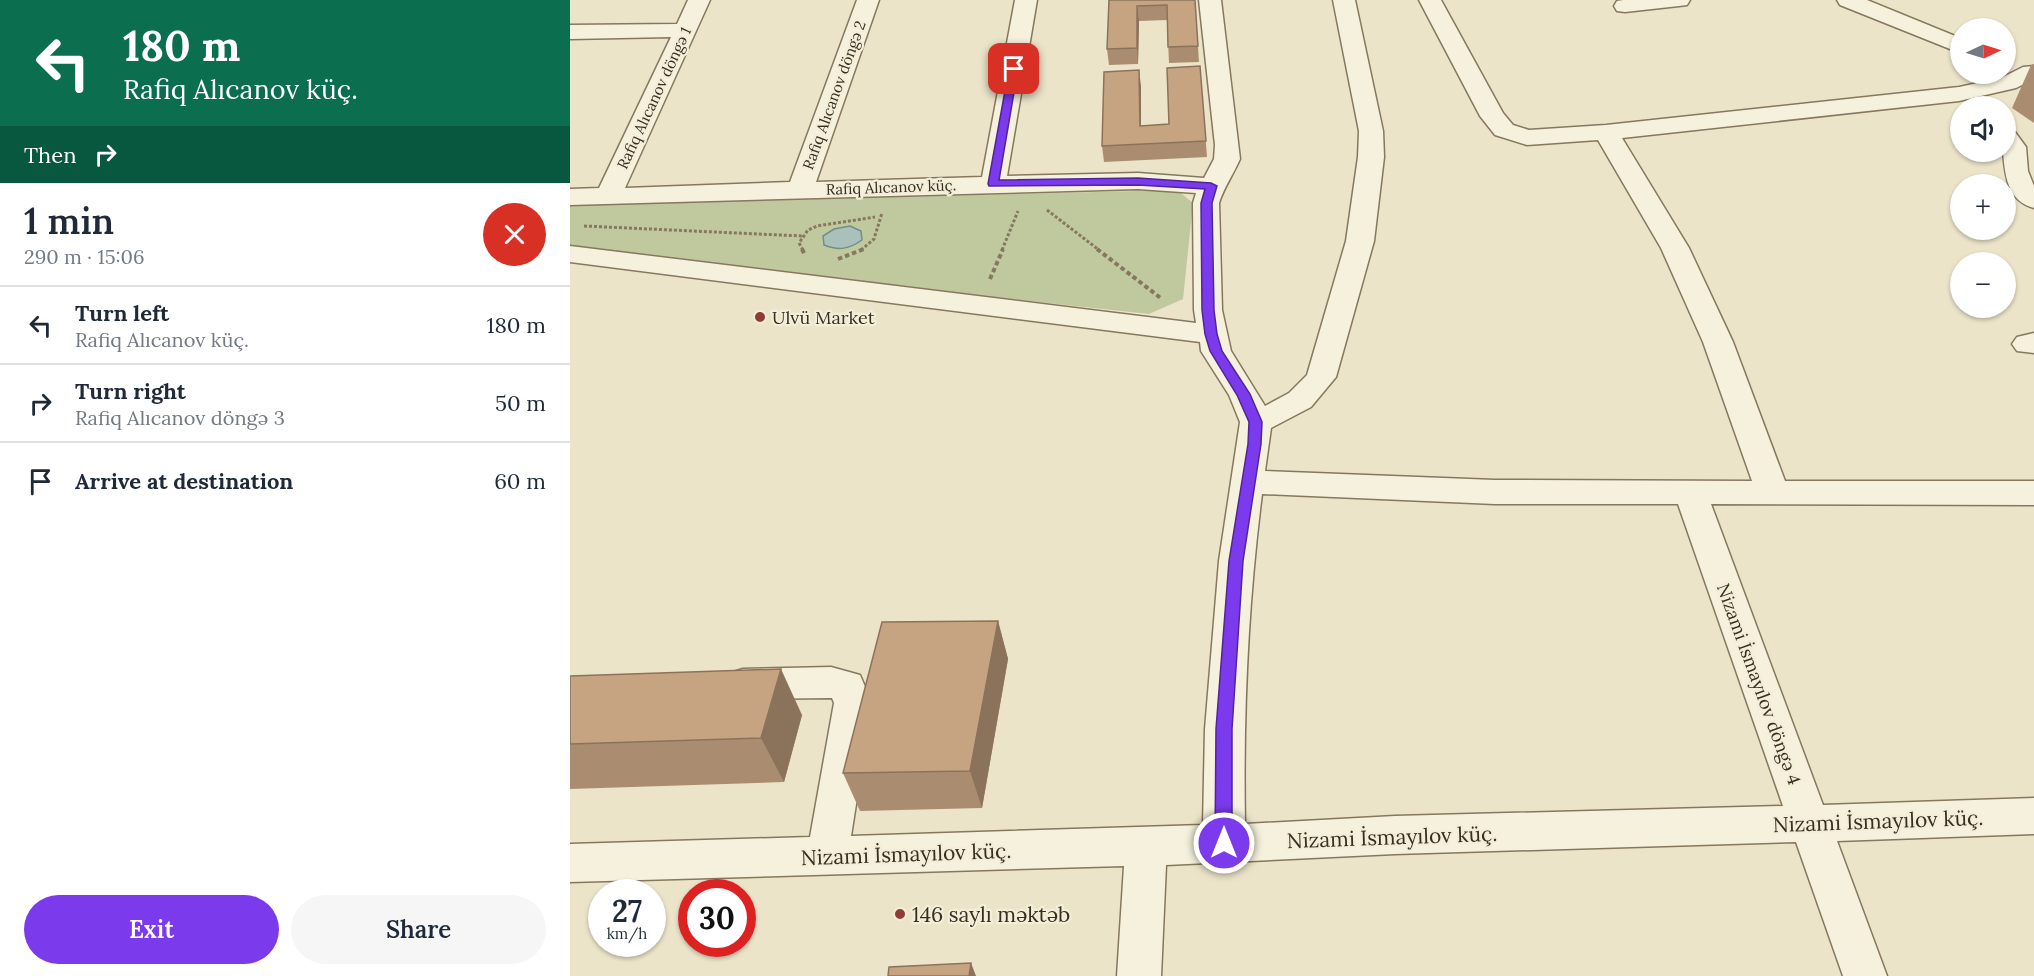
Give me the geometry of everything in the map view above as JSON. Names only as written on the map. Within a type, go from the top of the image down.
[{"type":"street","name":"Rafiq Alıcanov döngə 1","points":[[608,196],[699,0]]},
{"type":"street","name":"Rafiq Alıcanov döngə 2","points":[[800,190],[868,0]]},
{"type":"street","points":[[993,184],[1026,0]]},
{"type":"street","points":[[1210,0],[1227,145],[1224,166],[1211,186],[1206,203],[1208,310],[1216,351],[1244,394],[1256,422],[1236,561],[1224,729],[1224,843]]},
{"type":"street","points":[[1256,422],[1289,408],[1308,396],[1321,377],[1360,241],[1371,157],[1371,131],[1344,0]]},
{"type":"street","points":[[1430,0],[1492,116],[1504,130],[1527,138],[1950,101]]},
{"type":"street","points":[[1625,6],[1679,0]]},
{"type":"street","points":[[1848,0],[1920,32],[1950,42]]},
{"type":"street","points":[[570,32],[686,30]]},
{"type":"street","points":[[2016,66],[2033,72]]},
{"type":"street","points":[[1976,96],[2033,72]]},
{"type":"street","points":[[1606,132],[1675,248],[1718,342],[1773,494]]},
{"type":"street","points":[[2016,152],[2016,177],[2034,200]]},
{"type":"street","name":"Rafiq Alıcanov küç.","points":[[570,196],[1138,181],[1211,186]]},
{"type":"street","points":[[570,254],[1146,328],[1211,334]]},
{"type":"street","points":[[1248,482],[1496,492],[2034,494]]},
{"type":"street","name":"Nizami İsmayılov döngə 4","points":[[1691,494],[1865,976]]},
{"type":"street","points":[[713,685],[831,682],[847,686],[853,703],[827,856]]},
{"type":"street","name":"Nizami İsmayılov küç.","points":[[570,863],[1146,847],[1395,835],[2034,816]]},
{"type":"street","points":[[1139,976],[1146,847]]},
{"type":"path","points":[[987,286],[1021,204]]},
{"type":"path","points":[[835,260],[867,248],[879,230],[883,207]]},
{"type":"path","points":[[1043,207],[1170,305]]},
{"type":"path","points":[[582,225],[802,236],[817,226],[881,216]]},
{"type":"path","points":[[802,236],[800,243],[802,253],[810,260]]},
{"type":"green space","points":[[1177,190],[1193,203],[1183,299],[1149,314],[809,277],[570,247],[570,205]]},
{"type":"water","points":[[850,226],[861,231],[862,240],[844,248],[824,245],[823,236],[834,229]]},
{"type":"building","points":[[1109,0],[1195,0],[1198,46],[1168,47],[1167,5],[1137,6],[1137,48],[1107,49]]},
{"type":"building","points":[[1200,66],[1206,141],[1102,146],[1104,72],[1139,70],[1140,126],[1169,124],[1167,68]]},
{"type":"building","points":[[998,621],[970,771],[843,773],[882,622]]},
{"type":"building","points":[[781,669],[761,738],[570,744],[570,676]]},
{"type":"building","points":[[971,963],[969,976],[888,976],[889,967]]},
{"type":"place","name":"Ulvü Market","points":[[760,317]]},
{"type":"place","name":"146 saylı məktəb","points":[[900,914]]},
{"type":"route","points":[[1014,69],[993,184],[1138,181],[1211,186],[1206,203],[1208,310],[1211,334],[1225,369],[1244,394],[1256,422],[1236,561],[1224,729],[1224,843]]}]
